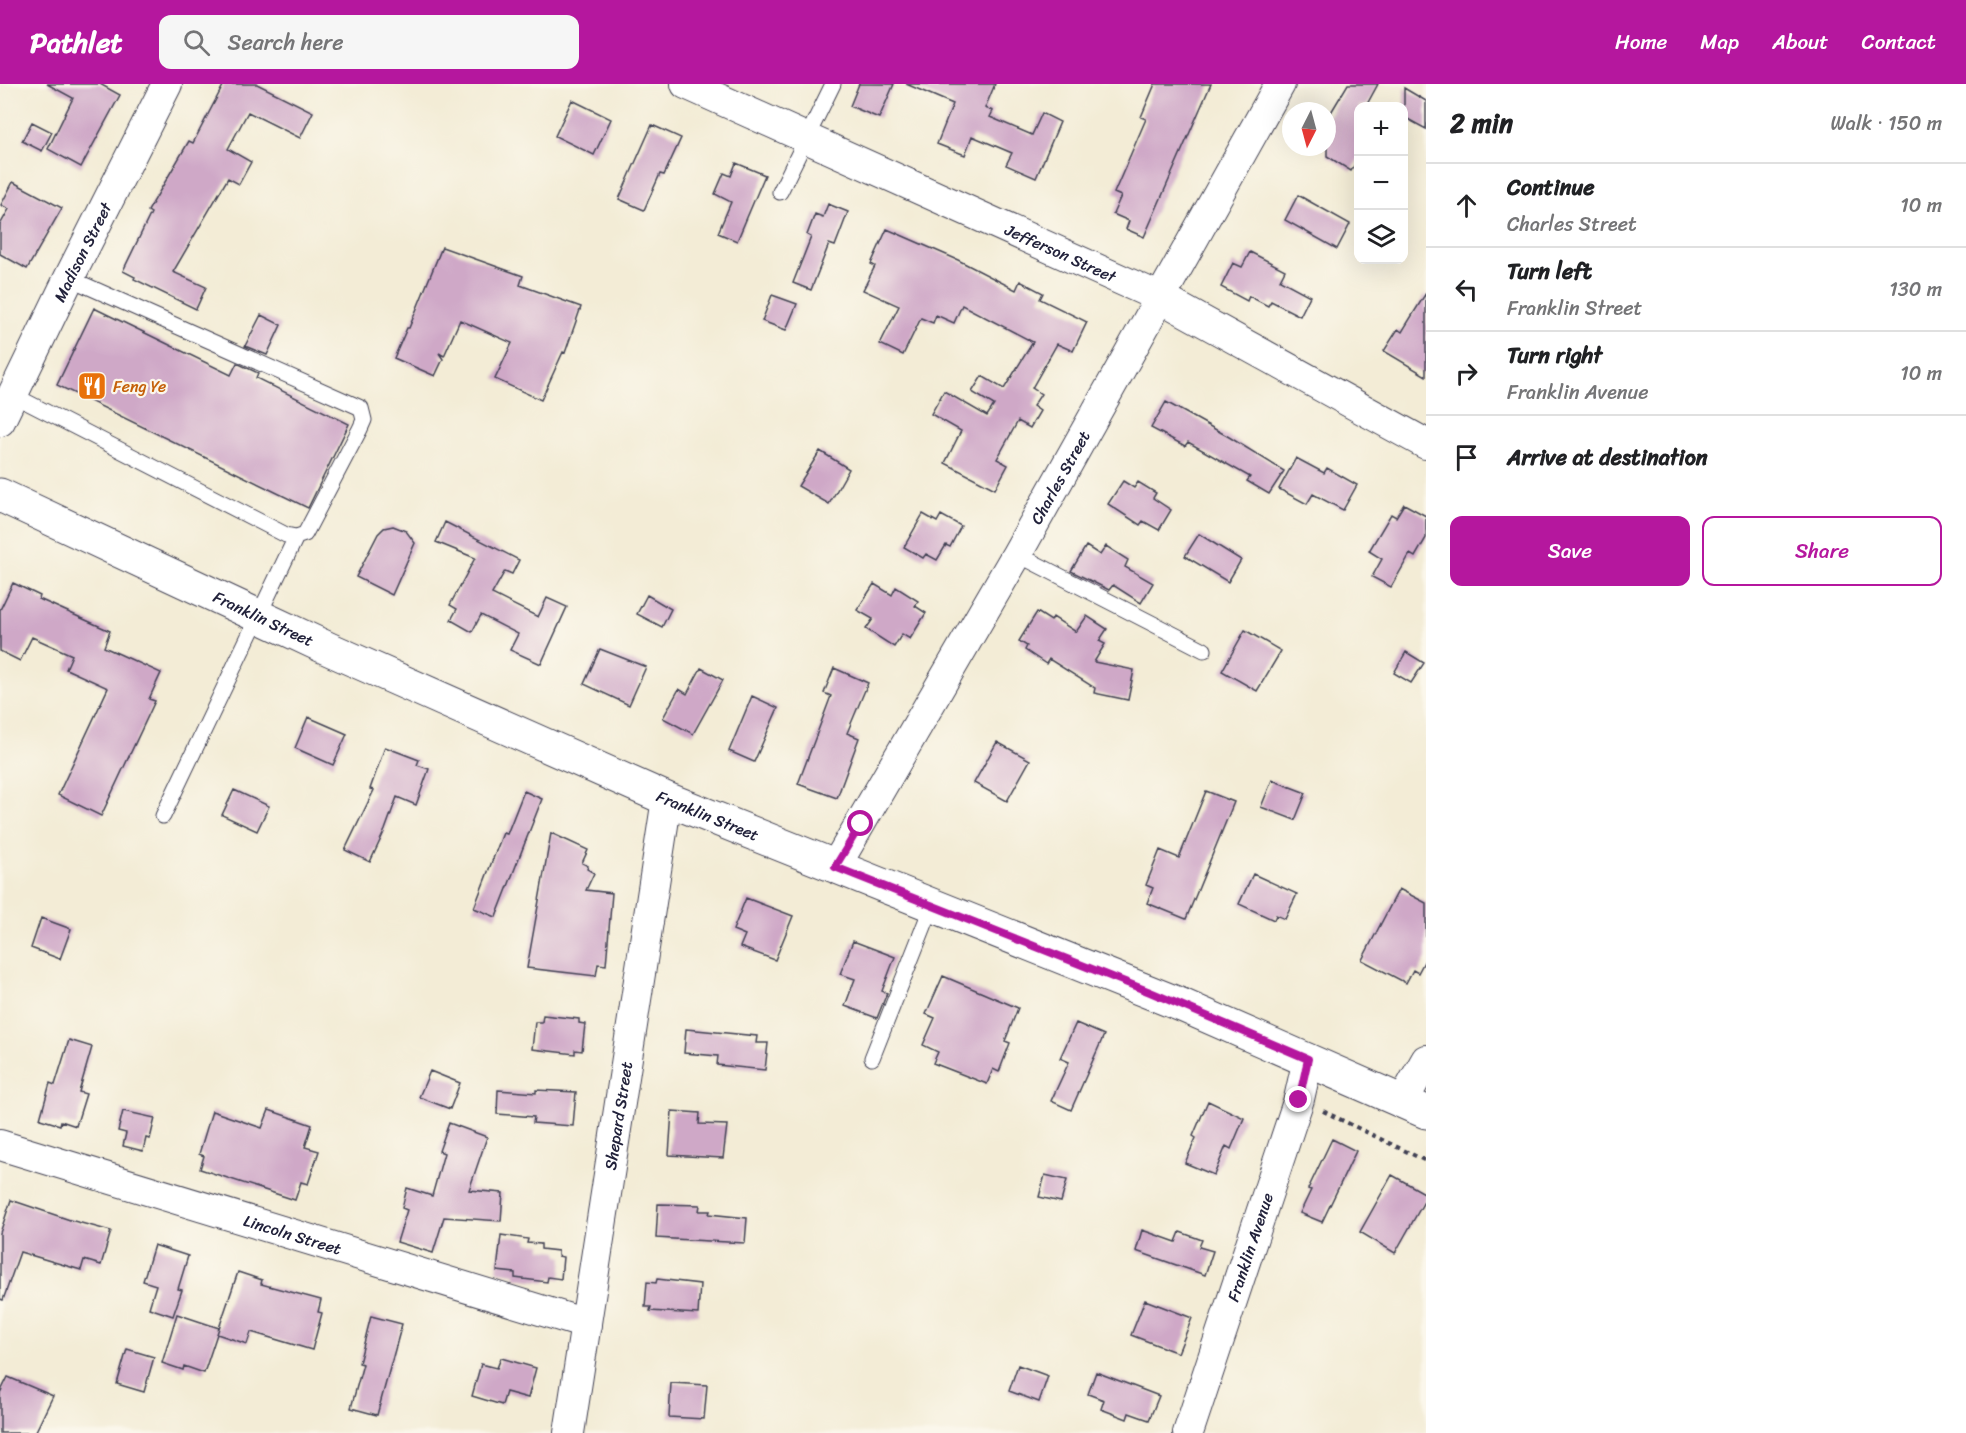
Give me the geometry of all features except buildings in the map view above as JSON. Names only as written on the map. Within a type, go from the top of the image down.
[{"type":"main road","name":"Franklin Street","points":[[1,498],[667,799],[1174,1002],[1414,1106]]},
{"type":"street","name":"Madison Street","points":[[0,421],[167,84]]},
{"type":"street","name":"Jefferson Street","points":[[686,84],[1159,297],[1426,444]]},
{"type":"street","name":"Charles Street","points":[[835,867],[1017,554],[1159,297],[1281,84]]},
{"type":"street","name":"Shepard Street","points":[[569,1433],[667,799]]},
{"type":"street","name":"Franklin Avenue","points":[[1188,1433],[1299,1100],[1308,1059]]},
{"type":"street","points":[[1414,1106],[1426,1060]]},
{"type":"street","name":"Lincoln Street","points":[[0,1145],[586,1324]]},
{"type":"lane","points":[[780,192],[833,84]]},
{"type":"lane","points":[[13,395],[286,535],[296,537],[305,534],[360,429],[364,420],[361,408],[69,278]]},
{"type":"lane","points":[[163,816],[296,537]]},
{"type":"lane","points":[[1017,554],[1204,650]]},
{"type":"lane","points":[[872,1058],[932,906]]},
{"type":"path","points":[[1319,1109],[1426,1161]]},
{"type":"place","name":"Feng Ye","points":[[92,386]]},
{"type":"route","points":[[861,824],[835,867],[1150,992],[1308,1059],[1299,1100]]}]
